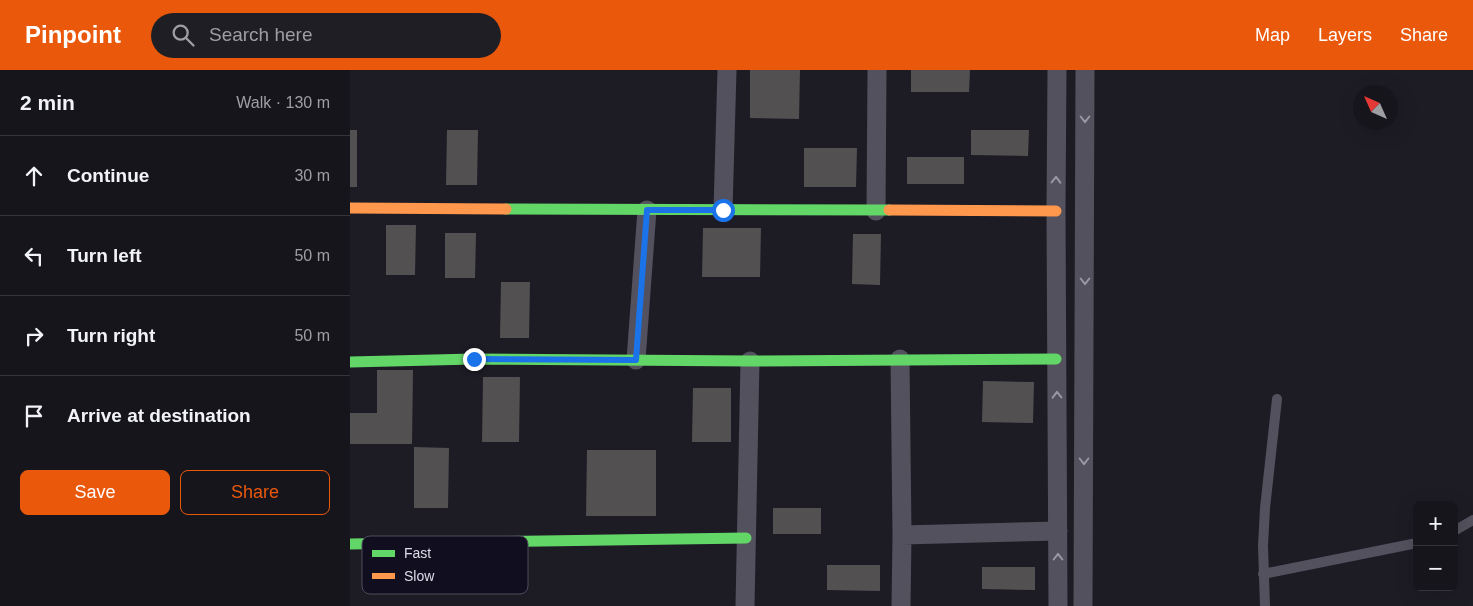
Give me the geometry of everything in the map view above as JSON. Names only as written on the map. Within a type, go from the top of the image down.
[{"type":"street","points":[[723,210],[727,70]]},
{"type":"street","points":[[876,211],[877,70]]},
{"type":"street","points":[[1057,70],[1056,359],[1058,606]]},
{"type":"street","points":[[1084,606],[1085,70]]},
{"type":"street","points":[[350,208],[1056,211]]},
{"type":"street","points":[[636,360],[647,210]]},
{"type":"street","points":[[350,362],[474,359],[750,361],[1056,359]]},
{"type":"street","points":[[900,359],[901,606]]},
{"type":"street","points":[[745,606],[750,361]]},
{"type":"street","points":[[902,535],[1058,531]]},
{"type":"street","points":[[528,541],[746,538]]},
{"type":"lane","points":[[1265,606],[1262,546],[1277,399]]},
{"type":"lane","points":[[1458,529],[1473,520]]},
{"type":"lane","points":[[1263,574],[1413,544]]},
{"type":"building","points":[[750,70],[800,70],[799,119],[750,118]]},
{"type":"building","points":[[911,70],[970,70],[969,92],[911,92]]},
{"type":"building","points":[[350,130],[357,130],[357,187],[350,187]]},
{"type":"building","points":[[447,130],[478,130],[477,185],[446,185]]},
{"type":"building","points":[[971,130],[1029,130],[1028,156],[971,155]]},
{"type":"building","points":[[804,148],[857,148],[856,187],[804,187]]},
{"type":"building","points":[[907,157],[964,157],[964,184],[907,184]]},
{"type":"building","points":[[386,225],[416,225],[415,275],[386,275]]},
{"type":"building","points":[[703,228],[761,228],[760,277],[702,277]]},
{"type":"building","points":[[445,233],[476,233],[475,278],[445,278]]},
{"type":"building","points":[[853,234],[881,234],[880,285],[852,284]]},
{"type":"building","points":[[501,282],[530,282],[529,338],[500,338]]},
{"type":"building","points":[[377,370],[413,370],[412,444],[350,444],[350,413],[377,413]]},
{"type":"building","points":[[483,377],[520,377],[519,442],[482,442]]},
{"type":"building","points":[[983,381],[1034,382],[1033,423],[982,422]]},
{"type":"building","points":[[693,388],[731,388],[731,442],[692,442]]},
{"type":"building","points":[[414,447],[449,448],[448,508],[414,508]]},
{"type":"building","points":[[587,450],[656,450],[656,516],[586,516]]},
{"type":"building","points":[[773,508],[821,508],[821,534],[773,534]]},
{"type":"building","points":[[827,565],[880,565],[880,591],[827,590]]},
{"type":"building","points":[[982,567],[1035,567],[1035,590],[982,589]]},
{"type":"traffic: fast","points":[[506,209],[889,210]]},
{"type":"traffic: fast","points":[[350,362],[474,359],[750,361],[1056,359]]},
{"type":"traffic: fast","points":[[528,541],[746,538]]},
{"type":"traffic: fast","points":[[350,544],[362,544]]},
{"type":"traffic: slow","points":[[350,208],[506,209]]},
{"type":"traffic: slow","points":[[889,210],[1056,211]]},
{"type":"route","points":[[474,359],[636,360],[647,210],[723,210]]}]
